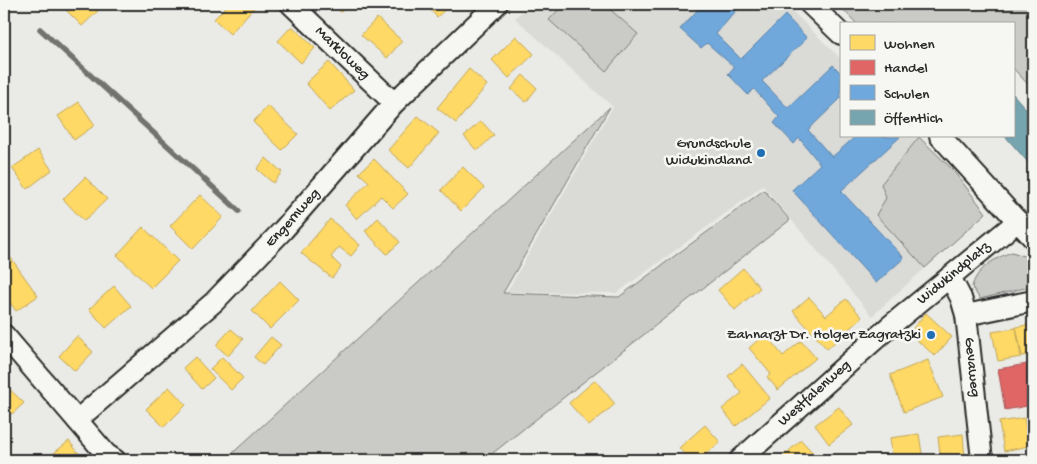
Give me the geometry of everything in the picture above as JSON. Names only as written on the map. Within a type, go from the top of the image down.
[{"type":"street","name":"Markloweg","points":[[291,4],[394,103]]},
{"type":"street","name":"Engernweg","points":[[77,420],[214,302],[284,230],[394,103],[497,4]]},
{"type":"street","points":[[810,4],[840,33]]},
{"type":"street","points":[[942,138],[1033,238]]},
{"type":"street","name":"Widukindplatz","points":[[890,326],[1018,221]]},
{"type":"street","name":"Gevaweg","points":[[950,277],[961,298],[966,315],[982,460]]},
{"type":"street","points":[[966,315],[1033,301]]},
{"type":"street","name":"Westfalenweg","points":[[740,460],[890,326]]},
{"type":"street","points":[[4,336],[106,454],[115,460]]},
{"type":"shaded area","name":"Grundschule Widukindland","points":[[530,4],[785,4],[840,58],[840,138],[920,138],[952,169],[986,213],[872,316],[763,186],[617,293],[507,292],[613,107],[515,18]]},
{"type":"shaded area","points":[[564,4],[604,4],[638,34],[606,71],[549,20]]},
{"type":"shaded area","points":[[838,4],[1033,4],[1033,90],[1014,69],[1014,22],[855,22]]},
{"type":"shaded area","points":[[610,107],[503,293],[619,297],[764,190],[790,220],[484,460],[225,460]]},
{"type":"shaded area","points":[[920,138],[952,169],[986,213],[925,268],[876,215],[886,198],[881,184]]},
{"type":"shaded area","points":[[1012,252],[1027,257],[1033,263],[1033,286],[980,299],[972,287],[978,275],[987,265],[999,257]]},
{"type":"building: Wohnen","points":[[72,4],[97,4],[101,8],[82,26],[66,10]]},
{"type":"building: Wohnen","points":[[229,4],[257,4],[230,34],[214,19]]},
{"type":"building: Wohnen","points":[[331,4],[348,4],[341,12]]},
{"type":"building: Wohnen","points":[[425,4],[451,4],[437,17]]},
{"type":"building: Wohnen","points":[[377,18],[402,41],[387,58],[361,35]]},
{"type":"building: Wohnen","points":[[292,26],[315,48],[301,63],[278,41]]},
{"type":"building: Wohnen","points":[[516,36],[534,54],[509,78],[492,60]]},
{"type":"building: Wohnen","points":[[329,62],[354,90],[330,111],[306,83]]},
{"type":"building: Wohnen","points":[[469,69],[487,85],[456,123],[437,108]]},
{"type":"building: Wohnen","points":[[523,75],[537,88],[526,102],[511,89]]},
{"type":"building: Wohnen","points":[[79,102],[95,125],[74,140],[58,116]]},
{"type":"building: Wohnen","points":[[268,106],[298,134],[282,150],[253,122]]},
{"type":"building: Wohnen","points":[[418,116],[439,133],[409,168],[388,150]]},
{"type":"building: Wohnen","points":[[481,121],[494,135],[477,151],[464,136]]},
{"type":"building: Wohnen","points":[[38,150],[52,170],[27,189],[12,168]]},
{"type":"building: Wohnen","points":[[266,158],[282,172],[273,183],[257,169]]},
{"type":"building: Wohnen","points":[[374,159],[408,194],[393,208],[381,196],[357,219],[345,205],[369,182],[359,173]]},
{"type":"building: Wohnen","points":[[463,167],[484,188],[461,211],[441,190]]},
{"type":"building: Wohnen","points":[[85,177],[107,199],[84,221],[63,199]]},
{"type":"building: Wohnen","points":[[200,195],[223,217],[193,249],[170,226]]},
{"type":"building: Wohnen","points":[[378,218],[400,242],[387,254],[365,231]]},
{"type":"building: Wohnen","points":[[330,219],[360,245],[351,256],[339,247],[331,257],[341,267],[332,278],[301,253]]},
{"type":"building: Wohnen","points":[[143,227],[178,261],[151,288],[117,255]]},
{"type":"building: Wohnen","points":[[11,258],[38,296],[16,311],[4,294],[4,263]]},
{"type":"building: Wohnen","points":[[743,268],[760,288],[735,310],[718,290]]},
{"type":"building: Wohnen","points":[[280,281],[299,300],[270,329],[252,311]]},
{"type":"building: Wohnen","points":[[114,286],[131,306],[106,328],[89,309]]},
{"type":"building: Wohnen","points":[[809,297],[826,316],[846,299],[862,317],[827,349],[793,311]]},
{"type":"building: Wohnen","name":"Zahnarzt Dr. Holger Zagratzki","points":[[926,313],[952,337],[935,356],[909,333]]},
{"type":"building: Wohnen","points":[[1033,324],[1033,354],[1022,356],[1016,327]]},
{"type":"building: Wohnen","points":[[1016,328],[1021,357],[998,361],[992,332]]},
{"type":"building: Wohnen","points":[[231,329],[243,339],[228,356],[216,345]]},
{"type":"building: Wohnen","points":[[765,334],[783,356],[801,341],[816,358],[778,390],[767,377],[771,374],[749,348]]},
{"type":"building: Wohnen","points":[[77,336],[93,352],[75,371],[59,356]]},
{"type":"building: Wohnen","points":[[271,337],[281,345],[263,365],[254,357]]},
{"type":"building: Wohnen","points":[[195,357],[214,378],[202,389],[183,368]]},
{"type":"building: Wohnen","points":[[222,357],[243,378],[231,390],[210,369]]},
{"type":"building: Wohnen","points":[[928,360],[943,397],[904,412],[890,375]]},
{"type":"building: Wohnen","points":[[742,364],[770,398],[736,426],[722,409],[742,393],[728,376]]},
{"type":"building: Wohnen","points":[[595,380],[615,404],[589,426],[569,403]]},
{"type":"building: Wohnen","points":[[4,384],[24,403],[12,414],[4,406]]},
{"type":"building: Wohnen","points":[[169,387],[186,405],[164,427],[146,409]]},
{"type":"building: Wohnen","points":[[839,407],[853,425],[829,444],[815,425]]},
{"type":"building: Wohnen","points":[[1024,418],[1029,446],[1004,451],[999,422]]},
{"type":"building: Wohnen","points":[[705,425],[720,442],[699,460],[690,460],[679,448]]},
{"type":"building: Wohnen","points":[[919,434],[923,460],[893,460],[890,438]]},
{"type":"building: Wohnen","points":[[963,434],[965,460],[941,460],[938,437]]},
{"type":"building: Wohnen","points":[[801,440],[817,457],[814,460],[779,460]]},
{"type":"building: Wohnen","points":[[69,441],[84,460],[52,460],[49,457]]},
{"type":"building: Handel","points":[[1033,363],[1033,405],[1005,410],[998,369]]},
{"type":"building: Schulen","name":"Grundschule Widukindland","points":[[703,4],[742,4],[716,34],[741,59],[785,15],[807,38],[762,81],[788,108],[833,65],[840,72],[840,99],[808,130],[832,157],[854,138],[899,138],[841,191],[904,258],[876,283],[792,190],[820,164],[799,138],[794,144],[774,123],[779,117],[754,89],[748,95],[728,74],[734,67],[707,43],[701,48],[680,29]]},
{"type":"building: Öffentlich","points":[[1014,95],[1033,117],[1033,168],[1007,138],[1014,138]]},
{"type":"waterway","points":[[40,29],[239,211]]},
{"type":"place","name":"Grundschule Widukindland","points":[[761,153]]},
{"type":"place","name":"Zahnarzt Dr. Holger Zagratzki","points":[[931,335]]}]
